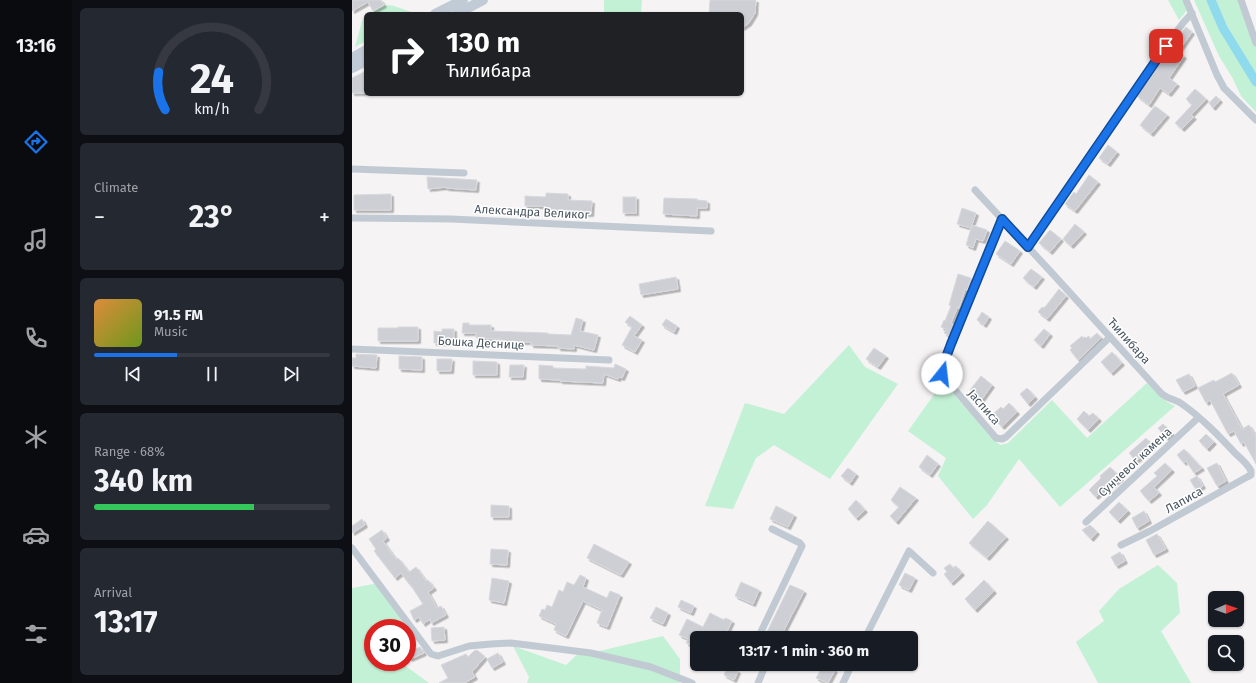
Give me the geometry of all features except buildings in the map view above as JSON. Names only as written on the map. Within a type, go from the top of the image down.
[{"type":"main road","points":[[439,12],[463,0]]},
{"type":"main road","points":[[460,12],[483,0]]},
{"type":"main road","points":[[352,58],[364,51]]},
{"type":"main road","points":[[352,68],[364,61]]},
{"type":"street","points":[[1186,0],[1217,75],[1224,88],[1256,120]]},
{"type":"street","points":[[1241,0],[1256,43]]},
{"type":"street","points":[[1028,247],[1157,58],[1192,13]]},
{"type":"street","points":[[352,169],[464,173]]},
{"type":"street","points":[[975,190],[1002,219]]},
{"type":"street","name":"Александра Великог","points":[[352,218],[451,220],[711,231]]},
{"type":"street","name":"Ћилибара","points":[[1002,219],[1164,396],[1182,404],[1250,468]]},
{"type":"street","name":"Јасписа","points":[[1002,219],[974,285],[942,372],[943,376],[996,438],[1002,439],[1006,437],[1110,337]]},
{"type":"street","name":"Бошка Деснице","points":[[352,349],[609,360]]},
{"type":"street","name":"Сунчевог камена","points":[[1086,522],[1198,418]]},
{"type":"street","name":"Лаписа","points":[[1121,545],[1150,531],[1247,478],[1251,473],[1250,468]]},
{"type":"street","points":[[761,631],[802,546],[800,543],[772,529]]},
{"type":"street","points":[[352,548],[431,654],[438,656],[469,646],[511,644],[591,653],[651,667],[692,683]]},
{"type":"street","points":[[869,631],[910,551],[933,573]]},
{"type":"street","points":[[758,683],[763,671]]},
{"type":"street","points":[[843,683],[849,671]]},
{"type":"green space","points":[[604,0],[642,0],[641,12],[604,12]]},
{"type":"green space","points":[[1168,0],[1183,0],[1188,9],[1179,20]]},
{"type":"green space","points":[[1194,0],[1241,0],[1256,43],[1256,112],[1241,96],[1232,77],[1219,56]]},
{"type":"green space","points":[[387,5],[411,12],[371,12]]},
{"type":"green space","points":[[364,18],[364,42],[355,47]]},
{"type":"green space","points":[[849,345],[865,367],[898,384],[830,479],[774,445],[756,458],[733,509],[705,506],[745,403],[784,414]]},
{"type":"green space","points":[[943,382],[990,436],[1000,445],[1008,443],[1052,400],[1087,438],[1148,382],[1167,402],[1175,406],[1060,507],[1019,459],[987,505],[973,519],[938,476],[946,458],[908,431]]},
{"type":"green space","points":[[1158,565],[1177,583],[1180,613],[1161,631],[1191,683],[1098,683],[1076,642],[1104,621],[1099,611],[1119,589]]},
{"type":"green space","points":[[379,583],[406,619],[364,619],[364,671],[412,671],[429,683],[352,683],[352,588]]},
{"type":"green space","points":[[663,636],[680,659],[680,683],[527,683],[529,677],[513,646],[566,665],[580,652],[591,653]]},
{"type":"waterway","points":[[1211,0],[1223,28],[1256,82]]},
{"type":"route","points":[[942,374],[942,368],[951,344],[1002,219],[1028,247],[1166,46]]}]
